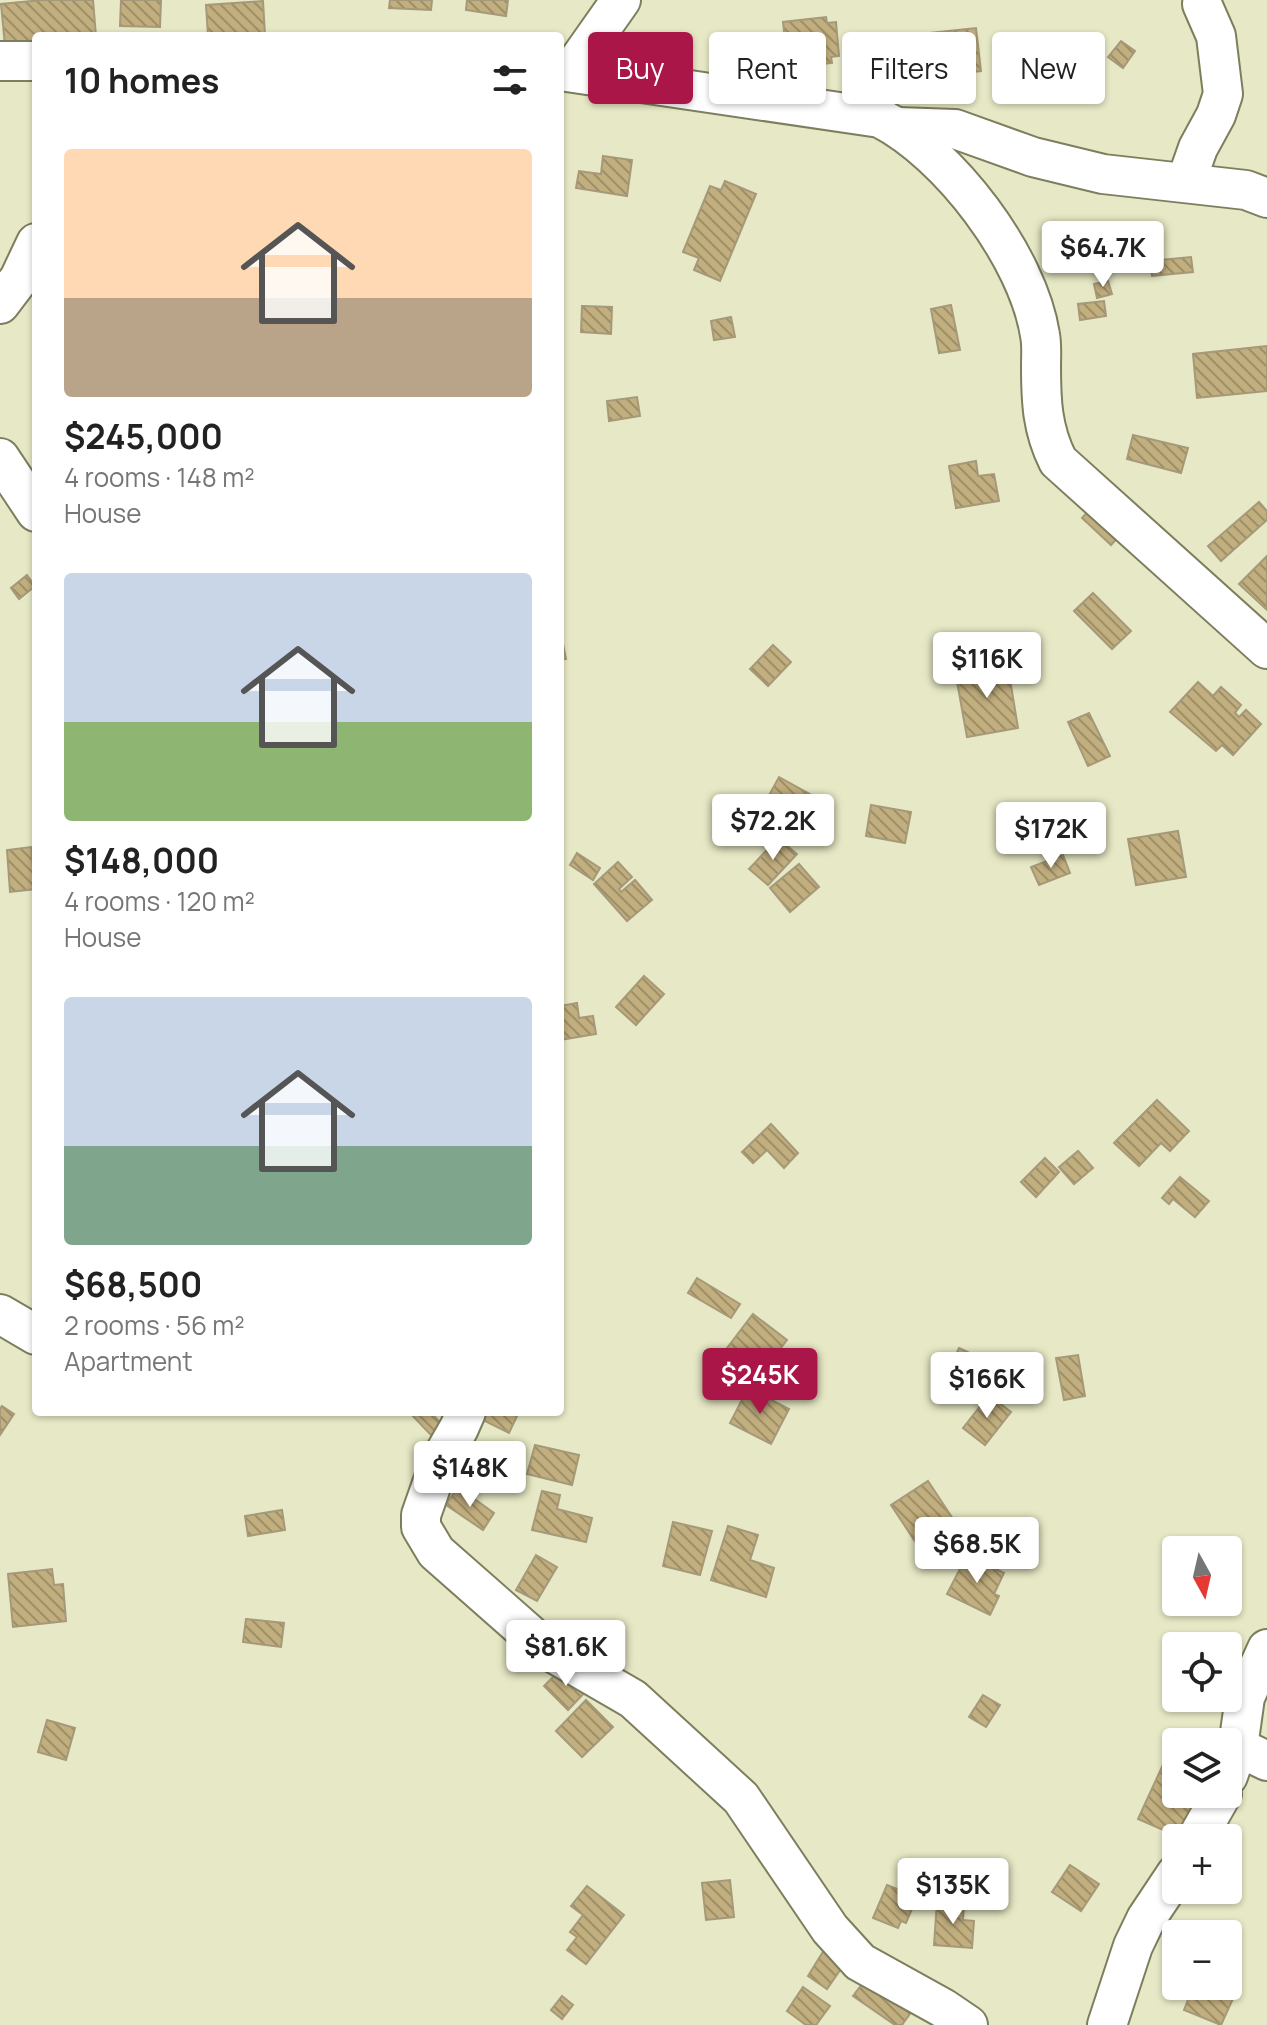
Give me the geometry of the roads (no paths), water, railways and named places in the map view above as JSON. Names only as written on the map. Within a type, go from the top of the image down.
[{"type":"street","points":[[621,0],[566,71],[880,118],[898,127],[936,158],[975,201],[1024,281],[1040,335],[1041,397],[1046,438],[1058,461],[1267,649]]},
{"type":"street","points":[[1186,182],[1223,94],[1216,36],[1202,4]]},
{"type":"street","points":[[0,61],[32,61]]},
{"type":"street","points":[[898,127],[955,129],[1033,157],[1103,174],[1246,190],[1267,198]]},
{"type":"street","points":[[0,304],[19,279],[32,251]]},
{"type":"street","points":[[0,458],[32,506]]},
{"type":"street","points":[[0,1314],[32,1333]]},
{"type":"street","points":[[464,1416],[440,1461],[421,1515],[421,1527],[436,1552],[545,1648],[633,1699],[741,1798],[821,1917],[860,1962],[968,2025]]},
{"type":"street","points":[[1244,1761],[1245,1697],[1267,1649]]},
{"type":"street","points":[[1107,2025],[1133,1946],[1162,1895]]}]
